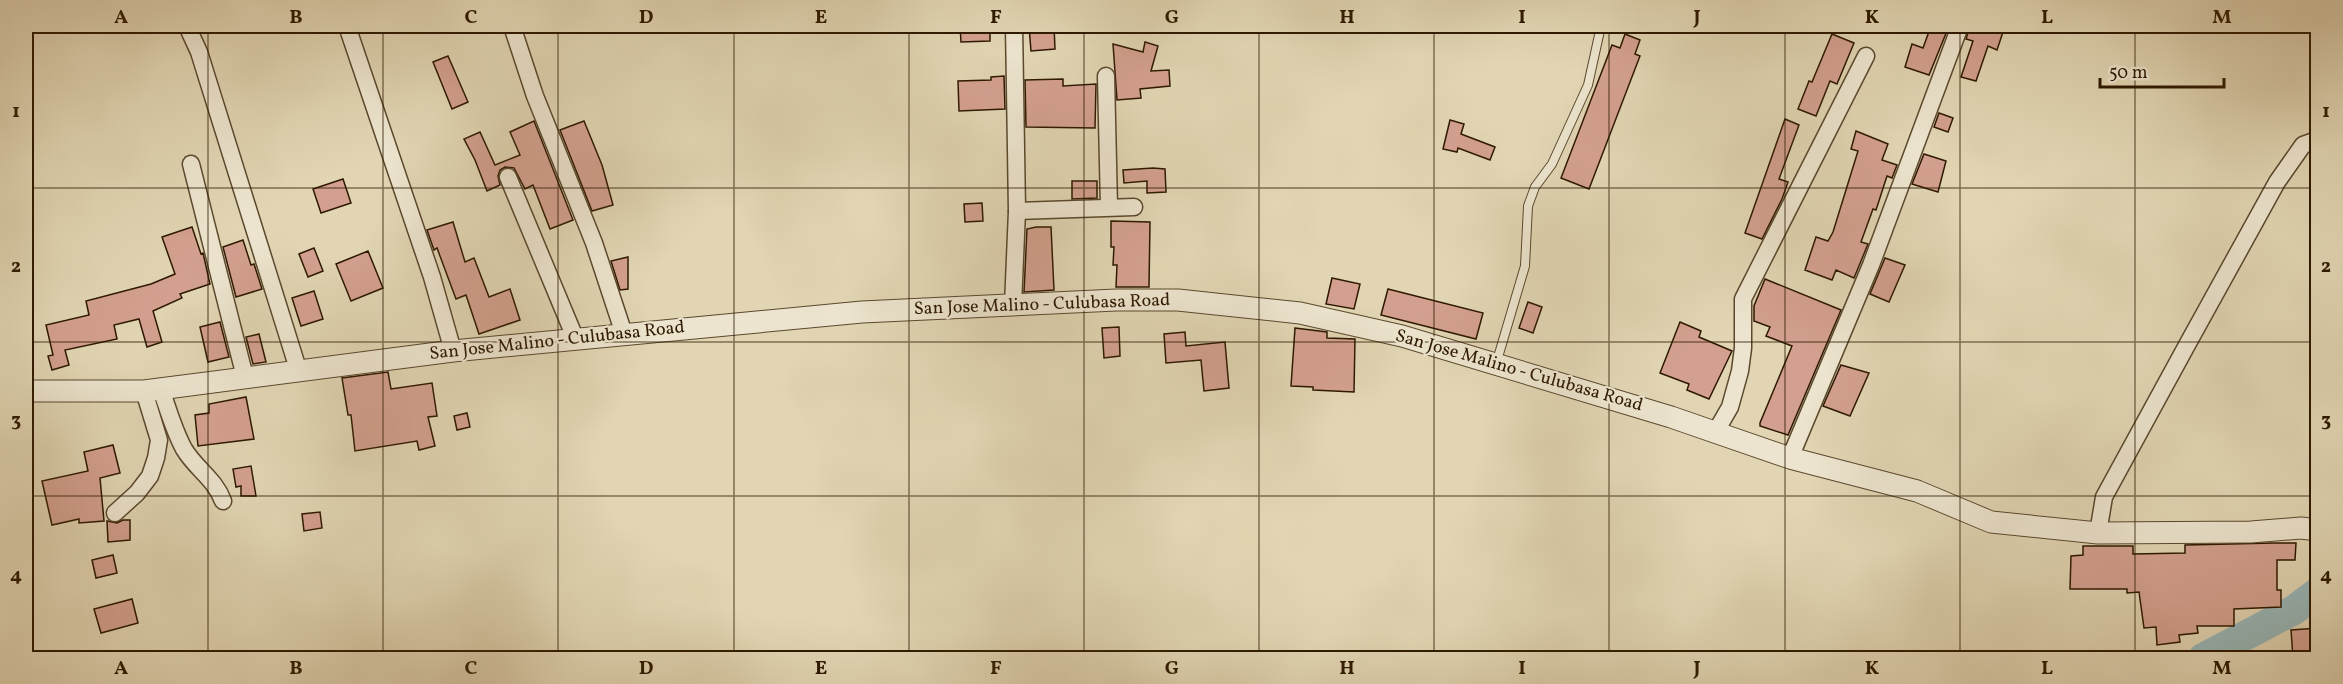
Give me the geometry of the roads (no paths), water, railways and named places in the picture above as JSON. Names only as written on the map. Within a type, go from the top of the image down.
[{"type":"street","points":[[187,26],[199,52],[298,369]]},
{"type":"street","points":[[347,26],[432,277],[453,351]]},
{"type":"street","points":[[512,26],[535,96],[594,243],[624,334]]},
{"type":"street","points":[[1013,305],[1017,211],[1014,26]]},
{"type":"street","points":[[1790,458],[1871,265],[1960,26]]},
{"type":"street","points":[[1714,433],[1730,407],[1740,371],[1743,348],[1743,299],[1866,56]]},
{"type":"street","points":[[1106,76],[1109,207]]},
{"type":"street","points":[[2098,533],[2104,498],[2187,345],[2277,182],[2303,145],[2314,141]]},
{"type":"street","points":[[191,165],[244,377]]},
{"type":"street","points":[[508,177],[576,340]]},
{"type":"street","points":[[1017,211],[1134,207]]},
{"type":"street","name":"San Jose Malino - Culubasa Road","points":[[26,391],[152,390],[298,369],[303,371],[453,351],[862,312],[1116,300],[1178,300],[1300,312],[1402,336],[1671,417],[1790,458],[1840,473],[1917,491],[1991,522],[2098,533],[2251,532],[2301,528],[2318,530]]},
{"type":"street","points":[[152,390],[185,450],[196,466],[219,489],[223,501]]},
{"type":"street","points":[[115,513],[137,493],[150,476],[156,458],[159,440],[152,390]]},
{"type":"lane","points":[[1496,364],[1522,282],[1528,206],[1534,187],[1552,164],[1588,86],[1600,26]]},
{"type":"waterway","points":[[2203,658],[2294,610],[2318,592]]}]
